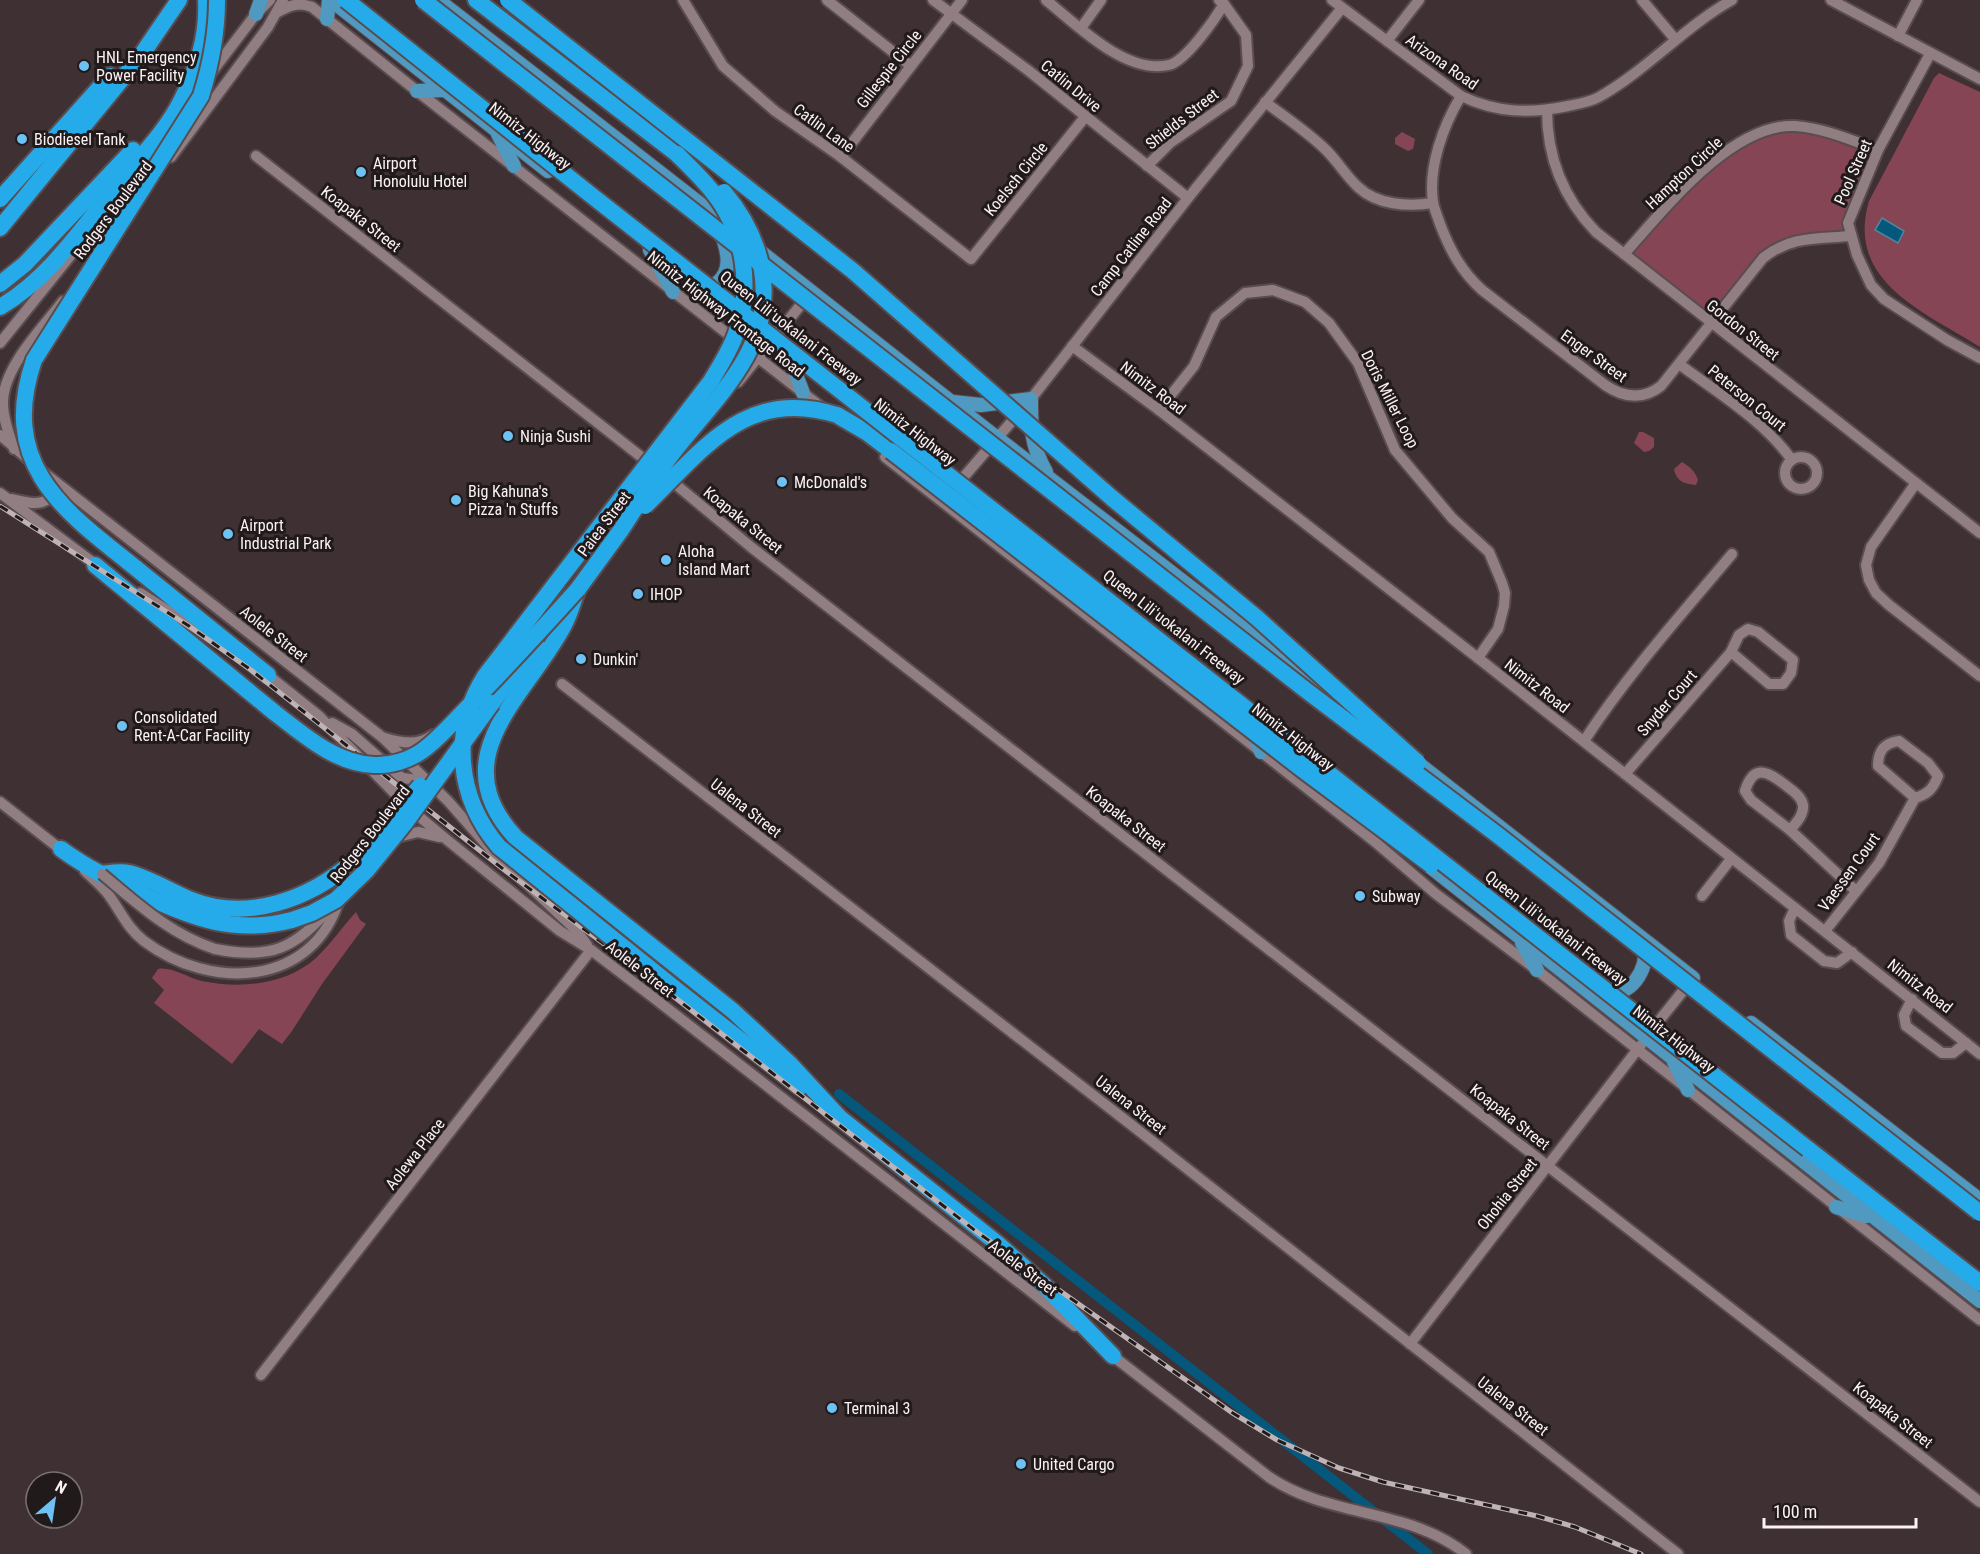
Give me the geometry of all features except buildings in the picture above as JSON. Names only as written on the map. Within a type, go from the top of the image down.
[{"type":"highway","points":[[0,228],[140,57],[179,0]]},
{"type":"highway","points":[[0,307],[22,292],[53,262],[158,136],[181,103],[203,43],[206,0]]},
{"type":"highway","points":[[217,0],[217,26],[212,61],[201,96],[34,360],[23,381],[17,406],[19,443],[32,475],[46,495],[61,509],[268,675]]},
{"type":"highway","name":"Queen Liliʻuokalani Freeway","points":[[346,0],[596,199],[1808,1149],[1980,1296]]},
{"type":"highway","name":"Queen Liliʻuokalani Freeway","points":[[423,0],[1307,691],[1979,1203]]},
{"type":"highway","points":[[102,874],[129,873],[193,900],[229,908],[267,906],[285,903],[302,896],[323,885],[355,860],[490,701],[578,590],[666,461],[713,405],[747,356],[757,330],[762,307],[765,286],[762,265],[747,225],[722,190],[476,0]]},
{"type":"highway","points":[[508,0],[853,271],[1112,498],[1257,618],[1499,836]]},
{"type":"highway","points":[[0,199],[166,17]]},
{"type":"highway","points":[[0,284],[25,264],[181,103]]},
{"type":"highway","points":[[676,154],[709,188],[725,210],[735,232],[742,256],[744,281],[743,306],[736,334],[711,381],[476,690],[467,714],[462,753],[465,784],[470,799],[483,826],[499,847],[998,1244],[1044,1285],[1113,1356]]},
{"type":"highway","points":[[621,530],[721,432],[747,418],[771,410],[804,408],[837,415],[852,422],[1313,777],[1808,1149]]},
{"type":"highway","points":[[95,565],[275,713],[328,751],[352,762],[375,765],[394,763],[412,757],[432,744],[578,590]]},
{"type":"highway","points":[[578,590],[564,625],[494,732],[487,765],[492,803],[499,817],[516,838],[733,1011],[789,1063],[838,1117]]},
{"type":"highway","points":[[61,849],[90,869],[179,912],[204,920],[229,926],[258,926],[276,924],[312,913],[336,900],[357,881],[405,823],[490,701]]},
{"type":"main road","points":[[256,14],[261,0]]},
{"type":"main road","points":[[327,19],[330,0]]},
{"type":"main road","name":"Nimitz Highway","points":[[330,0],[770,344],[957,486],[1137,635],[1578,984],[1642,1044],[1672,1058],[1875,1218],[1980,1296]]},
{"type":"main road","points":[[438,0],[951,402],[1639,934],[1979,1203]]},
{"type":"main road","points":[[417,91],[444,90]]},
{"type":"main road","points":[[495,130],[514,166]]},
{"type":"main road","points":[[687,279],[705,287],[712,286],[723,278],[728,264],[728,255],[714,215]]},
{"type":"main road","points":[[650,250],[673,292]]},
{"type":"main road","points":[[790,359],[803,393]]},
{"type":"main road","points":[[951,402],[981,405],[1031,399],[1031,433],[1036,454],[1048,477]]},
{"type":"main road","points":[[972,498],[980,533]]},
{"type":"main road","points":[[1108,631],[1137,635]]},
{"type":"main road","points":[[1250,724],[1261,752]]},
{"type":"main road","points":[[1578,984],[1593,992],[1608,994],[1630,987],[1637,981],[1644,966],[1645,945],[1639,934]]},
{"type":"main road","points":[[1518,936],[1537,970]]},
{"type":"main road","points":[[1672,1058],[1688,1090]]},
{"type":"main road","points":[[1836,1207],[1875,1218]]},
{"type":"street","name":"Rodgers Boulevard","points":[[0,343],[140,167],[256,14],[270,0]]},
{"type":"street","name":"Rodgers Boulevard","points":[[14,449],[5,421],[3,403],[8,376],[13,367],[278,12],[283,0]]},
{"type":"street","name":"Catlin Lane","points":[[683,0],[723,66],[775,111],[841,157],[971,259]]},
{"type":"street","points":[[827,0],[911,66]]},
{"type":"street","name":"Catlin Drive","points":[[933,0],[1029,71],[1188,198]]},
{"type":"street","name":"Gillespie Circle","points":[[841,157],[962,0]]},
{"type":"street","points":[[1046,0],[1116,55],[1144,66],[1171,65],[1194,45],[1221,2]]},
{"type":"street","points":[[1081,28],[1101,0]]},
{"type":"street","name":"Arizona Road","points":[[1332,0],[1461,96],[1478,104],[1526,112],[1547,110],[1596,99],[1632,75],[1675,39],[1732,0]]},
{"type":"street","points":[[1387,41],[1419,0]]},
{"type":"street","points":[[1642,0],[1675,39]]},
{"type":"street","points":[[1831,0],[1980,79]]},
{"type":"street","points":[[1898,36],[1917,0]]},
{"type":"street","name":"Shields Street","points":[[1147,166],[1170,143],[1231,101],[1248,66],[1246,35],[1221,2]]},
{"type":"street","name":"Nimitz Highway Frontage Road","points":[[278,12],[288,6],[302,3],[312,7],[980,533],[1108,631],[1374,841],[1436,894],[1537,970],[1642,1044],[1688,1090],[1980,1320]]},
{"type":"street","name":"Camp Catline Road","points":[[941,501],[957,486],[1031,399],[1188,198],[1342,8]]},
{"type":"street","name":"Pool Street","points":[[1850,237],[1848,223],[1878,150],[1930,54]]},
{"type":"street","name":"Enger Street","points":[[1461,96],[1442,136],[1434,171],[1433,203],[1453,255],[1474,282],[1611,390],[1631,396],[1650,394],[1661,386],[1764,258],[1780,245],[1796,240],[1850,237]]},
{"type":"street","points":[[1265,102],[1322,146],[1340,163],[1349,177],[1365,193],[1377,199],[1401,205],[1433,203]]},
{"type":"street","name":"Gordon Street","points":[[1547,110],[1552,158],[1562,185],[1584,220],[1596,232],[1916,483],[1978,527]]},
{"type":"street","name":"Koelsch Circle","points":[[971,259],[1085,117]]},
{"type":"street","name":"Hampton Circle","points":[[1624,254],[1671,202],[1708,166],[1742,140],[1767,131],[1792,126],[1820,129],[1878,150]]},
{"type":"street","name":"Koapaka Street","points":[[256,156],[662,472],[751,547],[1980,1502]]},
{"type":"street","points":[[1850,237],[1871,285],[1884,299],[1947,340],[1980,358]]},
{"type":"street","name":"Doris Miller Loop","points":[[1159,411],[1194,366],[1216,317],[1245,293],[1273,290],[1305,302],[1329,323],[1358,363],[1395,450],[1452,518],[1489,552],[1505,593],[1504,606],[1498,629],[1478,658]]},
{"type":"street","name":"Paiea Street","points":[[429,781],[662,472],[812,291]]},
{"type":"street","name":"Nimitz Road","points":[[1072,346],[1478,658],[1980,1054]]},
{"type":"street","name":"Peterson Court","points":[[1679,364],[1751,418],[1780,443],[1792,460]]},
{"type":"street","name":"Aolele Street","points":[[0,435],[14,449],[382,737],[429,781],[492,851],[576,930],[591,950]]},
{"type":"street","points":[[1916,483],[1871,547],[1866,564],[1869,580],[1876,593],[1889,605],[1980,676]]},
{"type":"street","points":[[3,495],[38,504],[48,501],[64,488]]},
{"type":"street","name":"Aolele Street","points":[[3,495],[95,565],[268,675],[319,716],[409,808],[560,931],[591,950],[1277,1483],[1308,1498],[1405,1523],[1442,1538],[1466,1554]]},
{"type":"street","points":[[1584,741],[1601,714],[1689,603],[1732,554]]},
{"type":"street","name":"Snyder Court","points":[[1626,774],[1731,652],[1739,635],[1748,629],[1758,632],[1792,660],[1793,669],[1783,684],[1769,684],[1731,652]]},
{"type":"street","name":"Ualena Street","points":[[562,684],[1129,1123],[1677,1554]]},
{"type":"street","points":[[382,737],[400,743],[426,740],[446,720],[490,701]]},
{"type":"street","points":[[319,716],[352,734],[402,778],[429,781]]},
{"type":"street","name":"Vaessen Court","points":[[1825,931],[1879,862],[1915,798],[1926,795],[1938,776],[1928,763],[1899,741],[1890,742],[1881,750],[1878,766],[1915,798]]},
{"type":"street","points":[[1790,830],[1801,817],[1803,807],[1800,798],[1770,773],[1758,773],[1749,779],[1745,791],[1751,800],[1790,830],[1856,891]]},
{"type":"street","name":"Rodgers Boulevard","points":[[0,802],[61,849],[106,891],[132,931],[144,940],[176,960],[211,970],[248,973],[262,972],[290,963],[317,942],[334,917],[341,895],[429,781]]},
{"type":"street","points":[[0,796],[168,927],[215,949],[256,954],[274,951],[289,945],[313,927],[341,895]]},
{"type":"street","points":[[380,846],[396,837],[418,832],[446,839]]},
{"type":"street","points":[[1702,896],[1731,859]]},
{"type":"street","points":[[1795,908],[1789,921],[1791,935],[1824,961],[1836,963],[1852,952]]},
{"type":"street","name":"Aolewa Place","points":[[261,1375],[591,950]]},
{"type":"street","name":"Ohohia Street","points":[[1410,1344],[1693,978]]},
{"type":"street","points":[[1912,999],[1904,1015],[1906,1026],[1942,1053],[1953,1053],[1966,1043]]},
{"type":"shaded area","points":[[1939,73],[1980,92],[1980,347],[1914,307],[1879,274],[1868,253],[1865,229],[1869,201],[1934,78]]},
{"type":"shaded area","points":[[1792,126],[1878,150],[1855,201],[1850,236],[1781,245],[1711,324],[1624,254],[1671,202],[1742,140]]},
{"type":"shaded area","points":[[1402,132],[1415,139],[1413,149],[1408,151],[1395,144],[1395,138]]},
{"type":"shaded area","points":[[1639,432],[1654,438],[1654,447],[1649,451],[1644,452],[1634,443]]},
{"type":"shaded area","points":[[1682,462],[1695,474],[1698,480],[1696,485],[1684,483],[1677,476],[1674,469]]},
{"type":"shaded area","points":[[356,912],[360,920],[366,924],[282,1044],[259,1029],[232,1064],[154,1003],[164,990],[152,978],[158,969],[174,971],[202,981],[232,985],[262,983],[291,974],[316,958]]},
{"type":"water","points":[[1882,218],[1904,231],[1898,243],[1875,230]]},
{"type":"waterway","points":[[839,1094],[1428,1554]]},
{"type":"railway","points":[[0,506],[189,626],[251,670],[507,872],[646,975],[977,1232],[1231,1412],[1277,1440],[1339,1468],[1383,1482],[1537,1516],[1575,1527],[1641,1554]]},
{"type":"place","name":"HNL Emergency Power Facility","points":[[84,66]]},
{"type":"place","name":"Biodiesel Tank","points":[[22,139]]},
{"type":"place","name":"Airport Honolulu Hotel","points":[[361,172]]},
{"type":"place","name":"Ninja Sushi","points":[[508,436]]},
{"type":"place","name":"McDonald's","points":[[782,482]]},
{"type":"place","name":"Big Kahuna's Pizza 'n Stuffs","points":[[456,500]]},
{"type":"place","name":"Airport Industrial Park","points":[[228,534]]},
{"type":"place","name":"Aloha Island Mart","points":[[666,560]]},
{"type":"place","name":"IHOP","points":[[638,594]]},
{"type":"place","name":"Dunkin'","points":[[581,659]]},
{"type":"place","name":"Consolidated Rent-A-Car Facility","points":[[122,726]]},
{"type":"place","name":"Subway","points":[[1360,896]]},
{"type":"place","name":"Terminal 3","points":[[832,1408]]},
{"type":"place","name":"United Cargo","points":[[1021,1464]]}]
